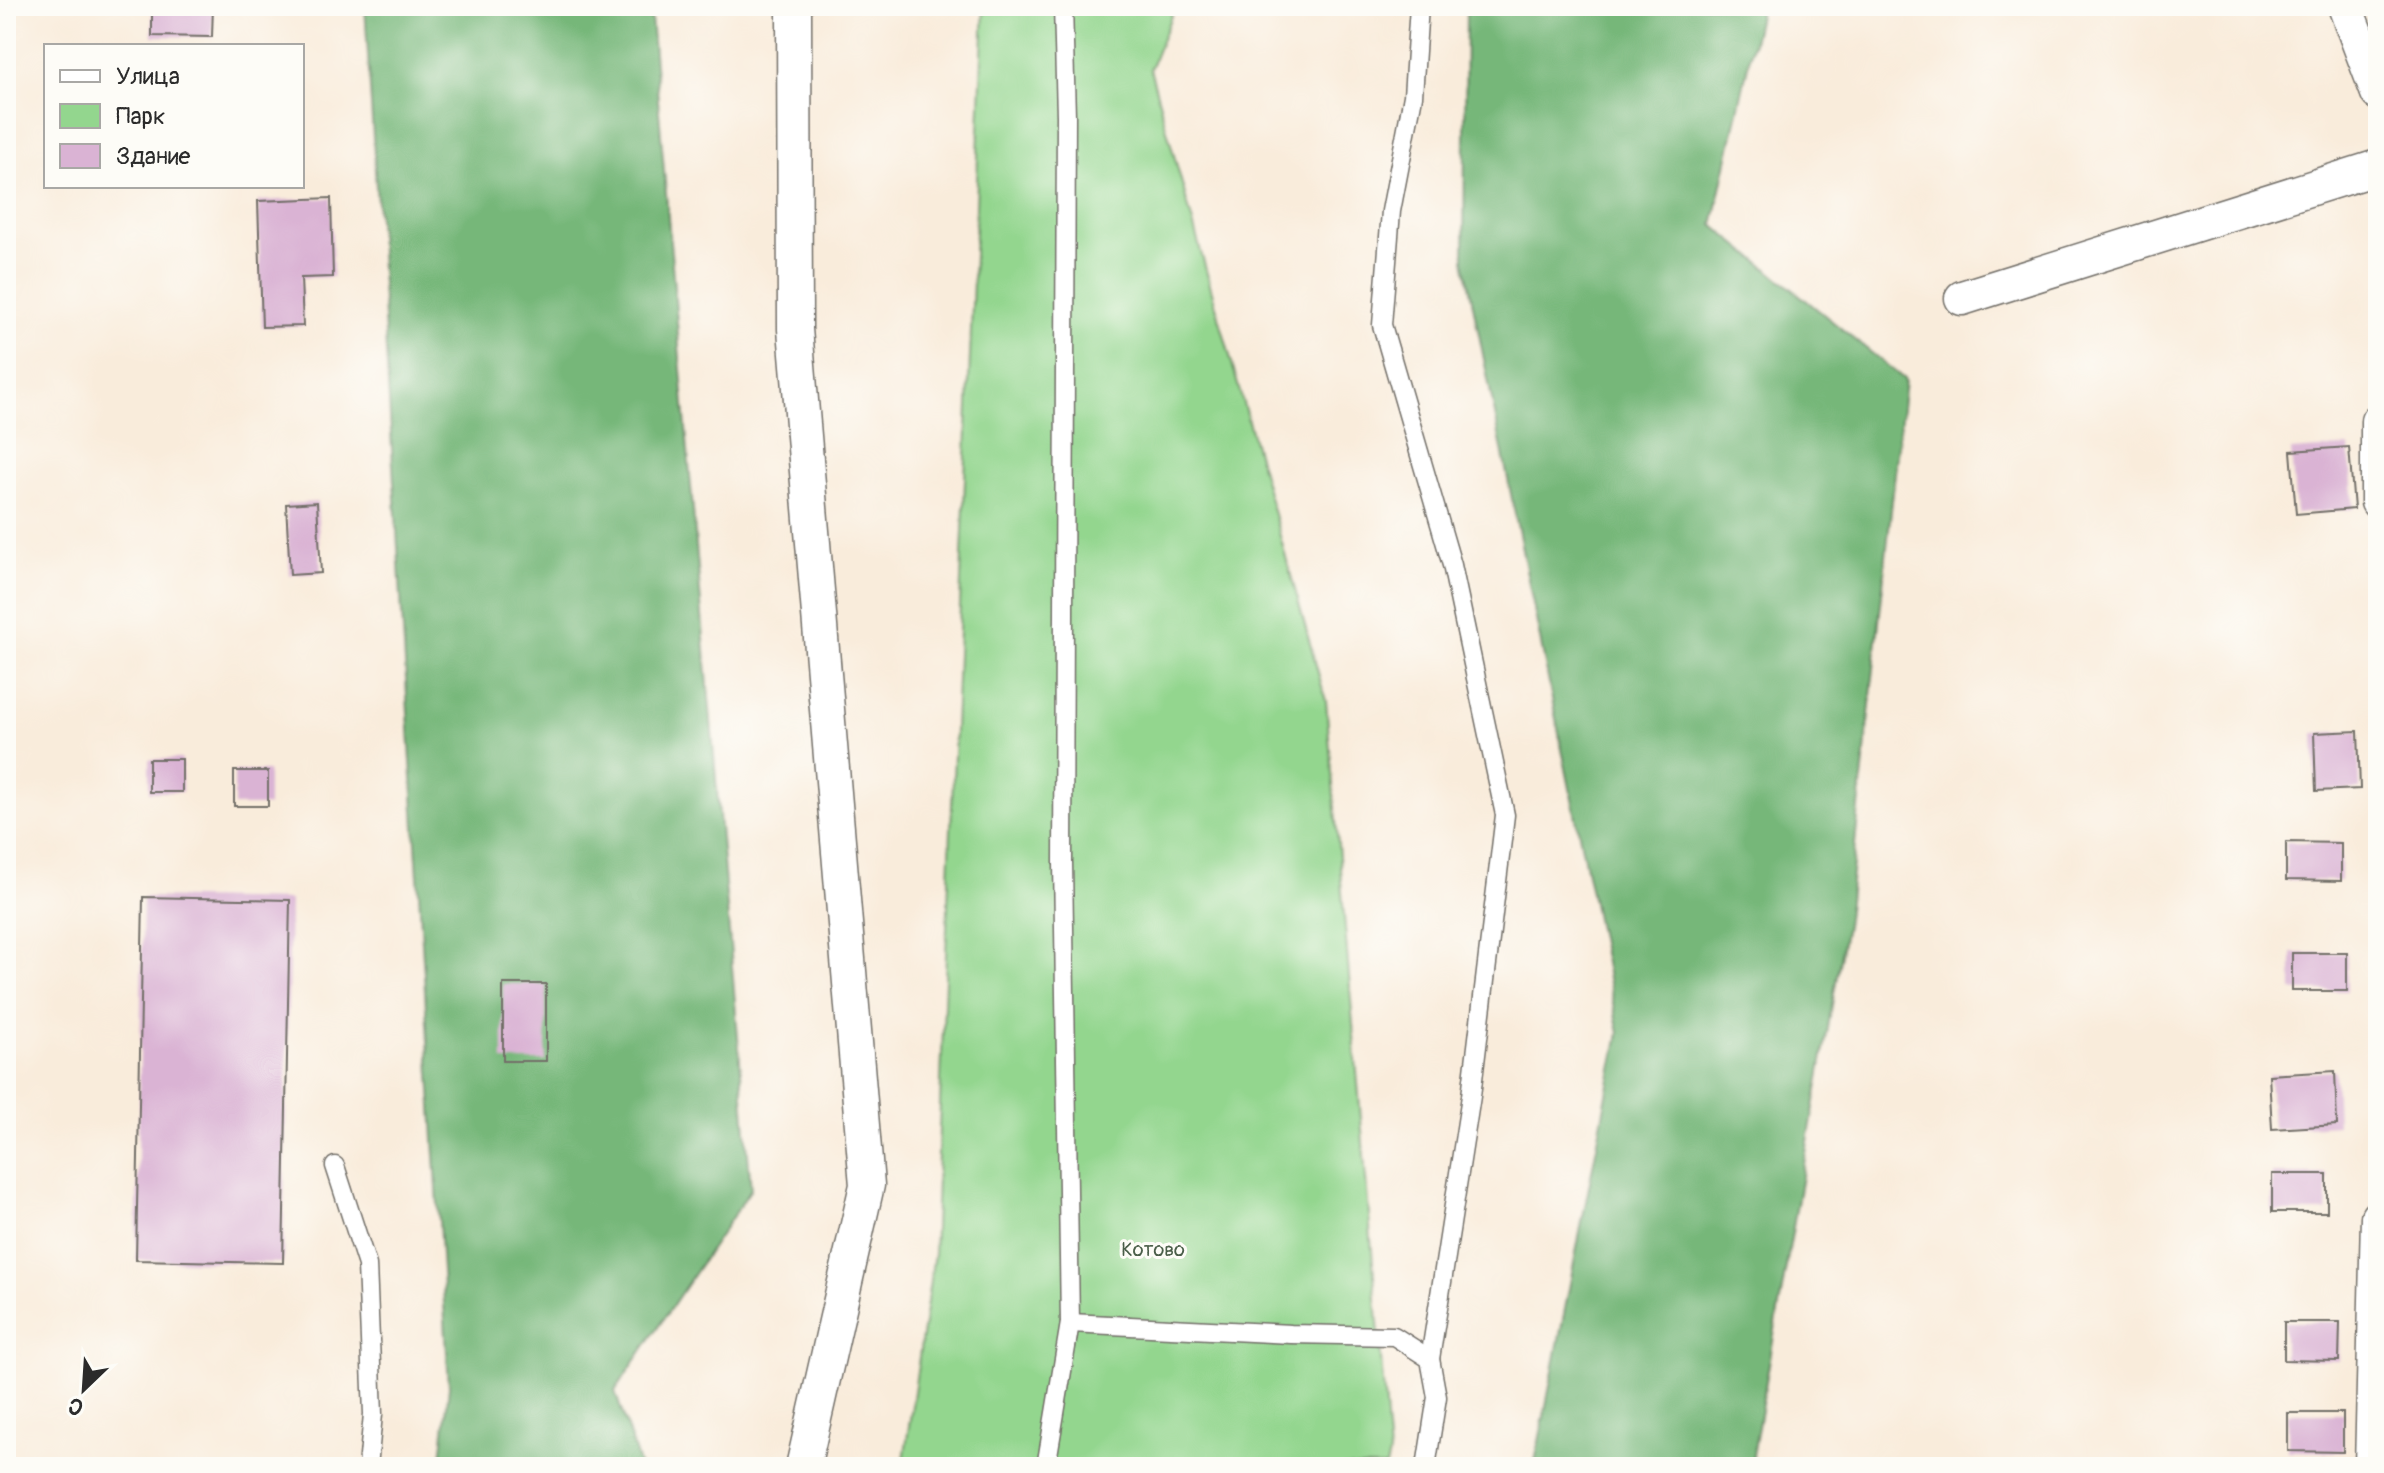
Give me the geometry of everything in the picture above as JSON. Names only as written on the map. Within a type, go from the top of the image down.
[{"type":"street","points":[[794,6],[795,329],[867,1185],[803,1467]]},
{"type":"street","points":[[2345,6],[2378,93]]},
{"type":"street","points":[[1962,298],[2378,167]]},
{"type":"street","points":[[2377,422],[2378,502]]},
{"type":"street","points":[[2372,1467],[2378,1217]]},
{"type":"lane","points":[[1046,1467],[1070,1323],[1063,862],[1066,147],[1063,6]]},
{"type":"lane","points":[[1419,6],[1413,96],[1391,211],[1382,325],[1452,565],[1505,815],[1471,1096],[1430,1359],[1437,1397],[1426,1467]]},
{"type":"lane","points":[[335,1166],[367,1265],[373,1414],[368,1467]]},
{"type":"lane","points":[[1070,1323],[1394,1336],[1430,1359]]},
{"type":"green space","points":[[365,6],[650,6],[751,1189],[615,1391],[640,1467],[440,1467],[449,1386]]},
{"type":"green space","name":"Котово","points":[[984,6],[1175,6],[1150,69],[1326,701],[1389,1454],[1386,1467],[903,1467],[934,1254]]},
{"type":"green space","points":[[1466,6],[1761,6],[1713,225],[1905,380],[1847,919],[1751,1467],[1534,1467],[1619,1033],[1464,260]]},
{"type":"building","points":[[152,6],[213,6],[212,37],[152,36]]},
{"type":"building","points":[[331,198],[333,277],[301,278],[303,326],[262,327],[258,201]]},
{"type":"building","points":[[2349,447],[2354,509],[2296,514],[2291,451]]},
{"type":"building","points":[[317,502],[321,573],[290,575],[286,504]]},
{"type":"building","points":[[2358,731],[2360,789],[2316,791],[2314,733]]},
{"type":"building","points":[[149,759],[182,759],[182,792],[149,792]]},
{"type":"building","points":[[234,771],[268,771],[268,806],[234,806]]},
{"type":"building","points":[[2286,842],[2341,843],[2341,881],[2286,880]]},
{"type":"building","points":[[143,897],[290,900],[283,1263],[136,1260]]},
{"type":"building","points":[[2292,953],[2347,953],[2347,991],[2292,991]]},
{"type":"building","points":[[503,984],[546,984],[546,1061],[503,1061]]},
{"type":"building","points":[[2335,1071],[2337,1125],[2272,1129],[2269,1075]]},
{"type":"building","points":[[2272,1174],[2327,1174],[2327,1212],[2272,1212]]},
{"type":"building","points":[[2284,1322],[2340,1322],[2339,1361],[2284,1360]]},
{"type":"building","points":[[2288,1413],[2343,1413],[2343,1452],[2288,1451]]}]
